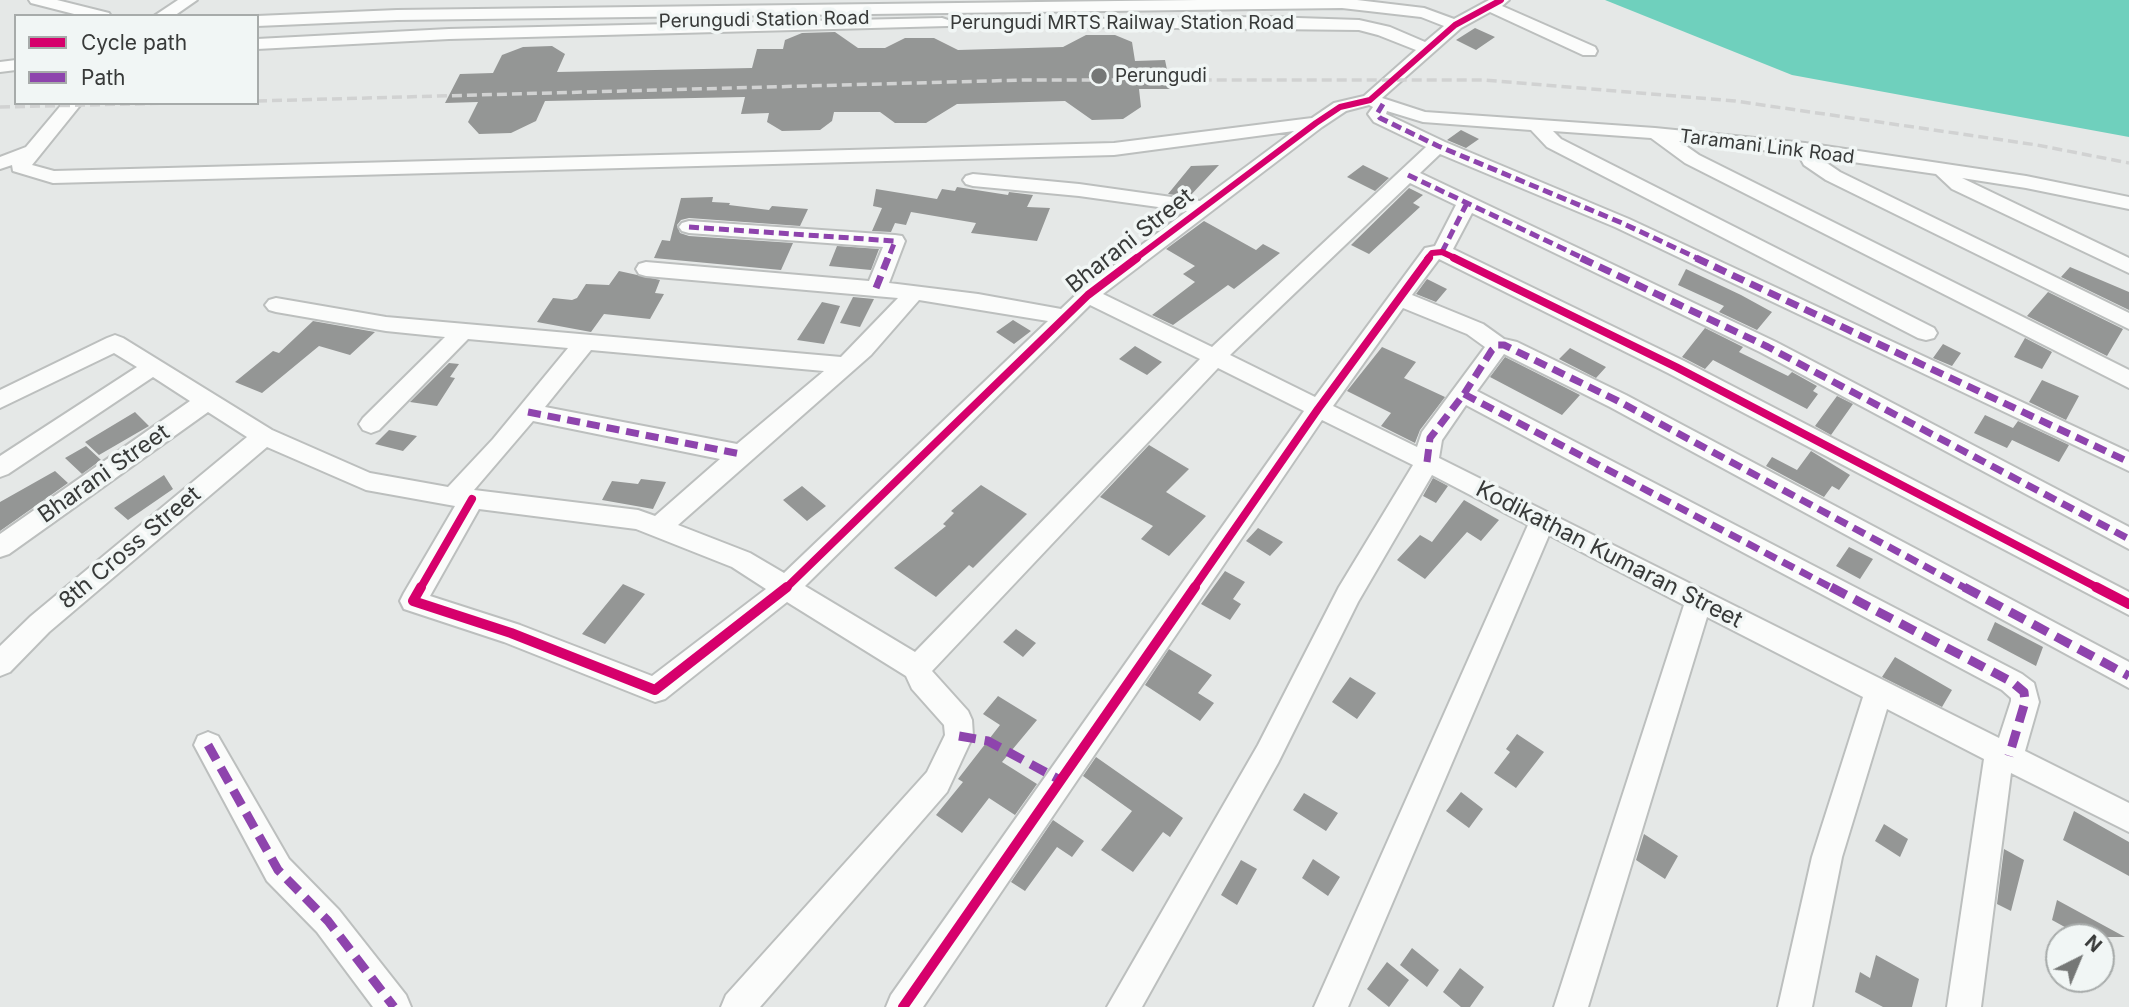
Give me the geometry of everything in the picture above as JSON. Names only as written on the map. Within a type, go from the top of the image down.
[{"type":"street","points":[[37,0],[95,14]]},
{"type":"street","points":[[165,14],[189,0]]},
{"type":"street","points":[[397,15],[426,0]]},
{"type":"street","name":"Perungudi Station Road","points":[[259,21],[397,15],[1278,2],[1375,3],[1424,13],[1455,25]]},
{"type":"street","points":[[1495,3],[1588,51]]},
{"type":"street","name":"Bharani Street","points":[[463,498],[413,601],[511,633],[655,690],[786,588],[1088,295],[1340,107],[1385,104],[1427,48],[1455,25],[1495,3]]},
{"type":"street","name":"Perungudi Station Road","points":[[259,33],[730,10],[813,22],[1259,11],[1378,14],[1455,25]]},
{"type":"street","points":[[259,44],[449,34],[813,22]]},
{"type":"street","name":"Perungudi MRTS Railway Station Road","points":[[813,22],[1267,22],[1359,26],[1384,31],[1427,48]]},
{"type":"street","points":[[1385,104],[1377,114],[1380,118],[1438,146],[1622,223],[2129,462]]},
{"type":"street","name":"Taramani Link Road","points":[[1385,104],[1423,117],[1656,133],[1805,149],[2026,182],[2129,203]]},
{"type":"street","name":"Taramani Link Road","points":[[1385,104],[1781,137],[1938,159],[2129,192]]},
{"type":"street","points":[[71,105],[20,167],[53,177],[1114,149],[1316,123]]},
{"type":"street","points":[[1537,126],[1554,143],[1926,333]]},
{"type":"street","points":[[1656,133],[1692,159],[2129,380]]},
{"type":"street","points":[[917,668],[1242,329],[1438,146]]},
{"type":"street","points":[[1805,149],[1811,161],[1833,176],[2129,322]]},
{"type":"street","points":[[0,163],[34,151]]},
{"type":"street","points":[[1941,171],[1959,185],[2003,208],[2129,266]]},
{"type":"street","points":[[1408,175],[1768,347],[2129,539]]},
{"type":"street","points":[[973,180],[1079,190],[1203,207]]},
{"type":"street","points":[[1443,252],[1467,203]]},
{"type":"street","points":[[690,227],[895,241],[876,288]]},
{"type":"street","points":[[903,1007],[1318,409],[1432,253],[1443,252],[1725,393],[2129,604]]},
{"type":"street","points":[[646,269],[876,288],[1065,317]]},
{"type":"street","points":[[659,528],[863,350],[914,293]]},
{"type":"street","name":"Kodikathan Kumaran Street","points":[[1088,295],[1427,462],[2129,818]]},
{"type":"street","points":[[1399,298],[1475,329],[1498,345],[1509,347],[1618,401],[2129,676]]},
{"type":"street","points":[[276,305],[386,324],[846,365]]},
{"type":"street","points":[[372,424],[463,331]]},
{"type":"street","points":[[463,498],[587,340]]},
{"type":"street","points":[[0,400],[115,344],[264,436],[366,481],[463,498],[638,520],[741,561],[917,668],[922,681],[958,720],[959,736],[937,782],[738,1007]]},
{"type":"street","points":[[1124,1007],[1268,754],[1348,595],[1427,462],[1430,438],[1498,345]]},
{"type":"street","points":[[0,468],[153,366]]},
{"type":"street","points":[[1464,394],[2012,682],[2024,692],[2025,702],[2004,755],[1964,1007]]},
{"type":"street","name":"Bharani Street","points":[[0,547],[208,400]]},
{"type":"street","points":[[528,412],[741,454]]},
{"type":"street","name":"8th Cross Street","points":[[0,664],[40,624],[264,436]]},
{"type":"street","points":[[1331,1007],[1542,522]]},
{"type":"street","points":[[1571,1007],[1699,600]]},
{"type":"street","points":[[1795,1007],[1827,857],[1878,692]]},
{"type":"street","points":[[208,746],[278,870],[328,921],[394,1007]]},
{"type":"shaded area","points":[[1605,0],[2129,0],[2129,137],[1792,75]]},
{"type":"building","points":[[1475,28],[1495,37],[1476,50],[1456,40]]},
{"type":"building","points":[[835,32],[858,48],[885,48],[905,38],[934,38],[958,50],[1063,47],[1086,35],[1115,35],[1132,42],[1135,61],[1165,60],[1171,89],[1139,89],[1141,107],[1123,119],[1092,120],[1065,101],[957,104],[926,123],[895,123],[880,112],[834,112],[832,121],[820,130],[782,131],[767,122],[769,113],[741,114],[745,97],[545,101],[536,121],[511,133],[479,134],[468,122],[478,102],[445,103],[460,74],[493,73],[502,55],[523,47],[552,46],[565,54],[557,72],[752,68],[757,49],[783,49],[785,40],[802,33]]},
{"type":"building","points":[[1461,130],[1479,139],[1466,148],[1447,140]]},
{"type":"building","points":[[1219,165],[1189,197],[1168,194],[1191,166]]},
{"type":"building","points":[[1363,165],[1389,178],[1375,191],[1347,177]]},
{"type":"building","points":[[957,187],[1008,195],[1009,192],[1033,195],[1027,207],[1050,208],[1037,241],[971,233],[976,223],[911,212],[906,225],[895,223],[891,232],[872,231],[882,208],[873,206],[876,189],[937,199],[942,189],[955,191]]},
{"type":"building","points":[[1409,188],[1423,195],[1413,203],[1420,207],[1369,254],[1351,245]]},
{"type":"building","points":[[713,197],[712,202],[730,203],[729,205],[769,210],[772,206],[808,209],[800,226],[689,218],[681,220],[677,225],[680,233],[689,236],[793,243],[781,270],[654,258],[662,240],[670,241],[681,198]]},
{"type":"building","points":[[1204,221],[1256,250],[1263,244],[1280,253],[1234,289],[1228,285],[1173,325],[1152,315],[1195,282],[1183,274],[1195,266],[1166,249]]},
{"type":"building","points":[[837,246],[879,249],[871,270],[829,266]]},
{"type":"building","points":[[2070,267],[2129,292],[2129,310],[2061,277]]},
{"type":"building","points":[[1686,269],[1772,312],[1757,330],[1719,312],[1724,306],[1678,285]]},
{"type":"building","points":[[619,271],[660,280],[655,293],[664,294],[650,319],[604,314],[591,332],[537,322],[553,298],[572,300],[577,298],[586,284],[609,285]]},
{"type":"building","points":[[1427,279],[1447,289],[1436,302],[1416,294]]},
{"type":"building","points":[[2048,292],[2123,329],[2107,356],[2027,316]]},
{"type":"building","points":[[853,297],[874,299],[860,327],[840,323]]},
{"type":"building","points":[[822,302],[840,306],[824,344],[797,340]]},
{"type":"building","points":[[1013,320],[1031,331],[1014,344],[996,332]]},
{"type":"building","points":[[313,321],[375,332],[350,355],[319,346],[262,393],[235,382],[273,351],[279,353]]},
{"type":"building","points":[[1705,328],[1743,347],[1739,352],[1788,376],[1792,372],[1817,386],[1813,391],[1818,394],[1807,409],[1713,360],[1705,369],[1682,357]]},
{"type":"building","points":[[2025,338],[2052,352],[2042,369],[2014,357]]},
{"type":"building","points":[[1943,344],[1961,353],[1952,366],[1933,358]]},
{"type":"building","points":[[1135,346],[1162,362],[1147,375],[1119,359]]},
{"type":"building","points":[[1382,347],[1416,362],[1404,378],[1445,397],[1420,430],[1415,443],[1381,426],[1391,413],[1347,391]]},
{"type":"building","points":[[1570,348],[1606,367],[1596,378],[1559,359]]},
{"type":"building","points":[[1505,357],[1580,395],[1562,415],[1490,377]]},
{"type":"building","points":[[449,363],[459,364],[450,377],[455,378],[437,406],[410,402]]},
{"type":"building","points":[[2042,380],[2079,396],[2066,420],[2029,402]]},
{"type":"building","points":[[1837,396],[1853,404],[1831,435],[1815,426]]},
{"type":"building","points":[[135,412],[149,426],[99,455],[85,442]]},
{"type":"building","points":[[1985,415],[2013,428],[2018,421],[2069,445],[2059,462],[2012,440],[2007,448],[1974,433]]},
{"type":"building","points":[[389,430],[417,436],[403,451],[375,444]]},
{"type":"building","points":[[1149,445],[1189,469],[1166,492],[1206,516],[1169,556],[1141,539],[1153,526],[1100,497]]},
{"type":"building","points":[[86,446],[101,460],[82,474],[65,458]]},
{"type":"building","points":[[1811,451],[1850,475],[1839,490],[1832,486],[1824,497],[1766,466],[1772,457],[1797,470]]},
{"type":"building","points":[[55,471],[68,483],[0,531],[0,502]]},
{"type":"building","points":[[164,475],[173,489],[128,520],[114,508]]},
{"type":"building","points":[[1433,478],[1448,486],[1436,503],[1423,496]]},
{"type":"building","points":[[641,479],[666,482],[653,509],[602,500],[612,481],[638,484]]},
{"type":"building","points":[[981,485],[1027,514],[973,568],[969,565],[936,597],[894,568],[946,526],[943,524],[954,513],[951,511]]},
{"type":"building","points":[[802,486],[826,506],[807,521],[783,500]]},
{"type":"building","points":[[1464,500],[1499,520],[1481,541],[1467,532],[1425,579],[1397,560],[1420,535],[1432,542]]},
{"type":"building","points":[[1258,528],[1283,542],[1270,556],[1246,541]]},
{"type":"building","points":[[1849,547],[1873,559],[1860,579],[1836,566]]},
{"type":"building","points":[[1225,571],[1245,582],[1233,599],[1241,604],[1230,620],[1201,604]]},
{"type":"building","points":[[623,584],[645,594],[605,644],[582,634]]},
{"type":"building","points":[[1995,622],[2043,647],[2036,666],[1987,640]]},
{"type":"building","points":[[1016,629],[1036,643],[1023,657],[1003,642]]},
{"type":"building","points":[[1169,649],[1212,675],[1198,693],[1214,703],[1200,721],[1145,685]]},
{"type":"building","points":[[1895,657],[1952,690],[1942,707],[1882,677]]},
{"type":"building","points":[[1350,677],[1376,693],[1357,719],[1332,702]]},
{"type":"building","points":[[998,696],[1037,720],[1002,762],[1037,784],[1015,815],[989,798],[962,833],[936,815],[963,782],[958,779],[1000,725],[983,714]]},
{"type":"building","points":[[1517,734],[1544,752],[1516,788],[1494,773],[1510,752],[1506,749]]},
{"type":"building","points":[[1096,757],[1183,818],[1170,837],[1163,832],[1133,872],[1101,850],[1132,811],[1083,776]]},
{"type":"building","points":[[1461,792],[1483,809],[1469,828],[1446,811]]},
{"type":"building","points":[[1304,793],[1338,813],[1326,831],[1293,810]]},
{"type":"building","points":[[2074,811],[2129,842],[2129,876],[2063,840]]},
{"type":"building","points":[[1053,820],[1084,841],[1072,857],[1057,847],[1025,891],[1011,882]]},
{"type":"building","points":[[1884,824],[1908,839],[1900,857],[1875,841]]},
{"type":"building","points":[[1644,834],[1678,856],[1665,879],[1636,860]]},
{"type":"building","points":[[2004,849],[2024,860],[2011,911],[1997,904]]},
{"type":"building","points":[[1313,859],[1340,877],[1328,896],[1302,878]]},
{"type":"building","points":[[1241,860],[1257,869],[1237,905],[1221,895]]},
{"type":"building","points":[[2057,900],[2099,923],[2057,923],[2052,920]]},
{"type":"building","points":[[1412,948],[1439,970],[1427,987],[1400,965]]},
{"type":"building","points":[[1876,955],[1919,979],[1912,1007],[1883,1007],[1855,992],[1860,972],[1870,978]]},
{"type":"building","points":[[1387,962],[1409,980],[1389,1007],[1367,989]]},
{"type":"building","points":[[1460,968],[1484,987],[1470,1007],[1461,1007],[1443,992]]},
{"type":"railway","points":[[259,101],[1024,80],[1485,80],[1735,101],[2037,145],[2129,163]]},
{"type":"railway","points":[[0,107],[87,105]]},
{"type":"marked path","points":[[1383,104],[1377,114],[1380,118],[1438,146],[1622,223],[2129,462]]},
{"type":"marked path","points":[[1408,175],[1768,347],[2129,539]]},
{"type":"marked path","points":[[1442,252],[1467,203]]},
{"type":"marked path","points":[[689,227],[895,241],[876,288]]},
{"type":"marked path","points":[[1427,462],[1430,438],[1464,394],[1492,350],[1498,345],[1504,345],[1618,401],[2129,676]]},
{"type":"marked path","points":[[1464,394],[2012,682],[2024,692],[2025,702],[2009,756]]},
{"type":"marked path","points":[[528,412],[741,454]]},
{"type":"marked path","points":[[959,736],[988,741],[1060,780]]},
{"type":"marked path","points":[[208,745],[278,870],[328,921],[394,1007]]},
{"type":"cycle path","points":[[472,499],[413,601],[511,633],[655,690],[786,588],[1088,295],[1316,123],[1340,107],[1370,100],[1455,25],[1501,0]]},
{"type":"cycle path","points":[[903,1007],[1318,409],[1432,253],[1442,252],[1676,367],[2129,604]]},
{"type":"place","name":"Perungudi","points":[[1099,76]]}]
